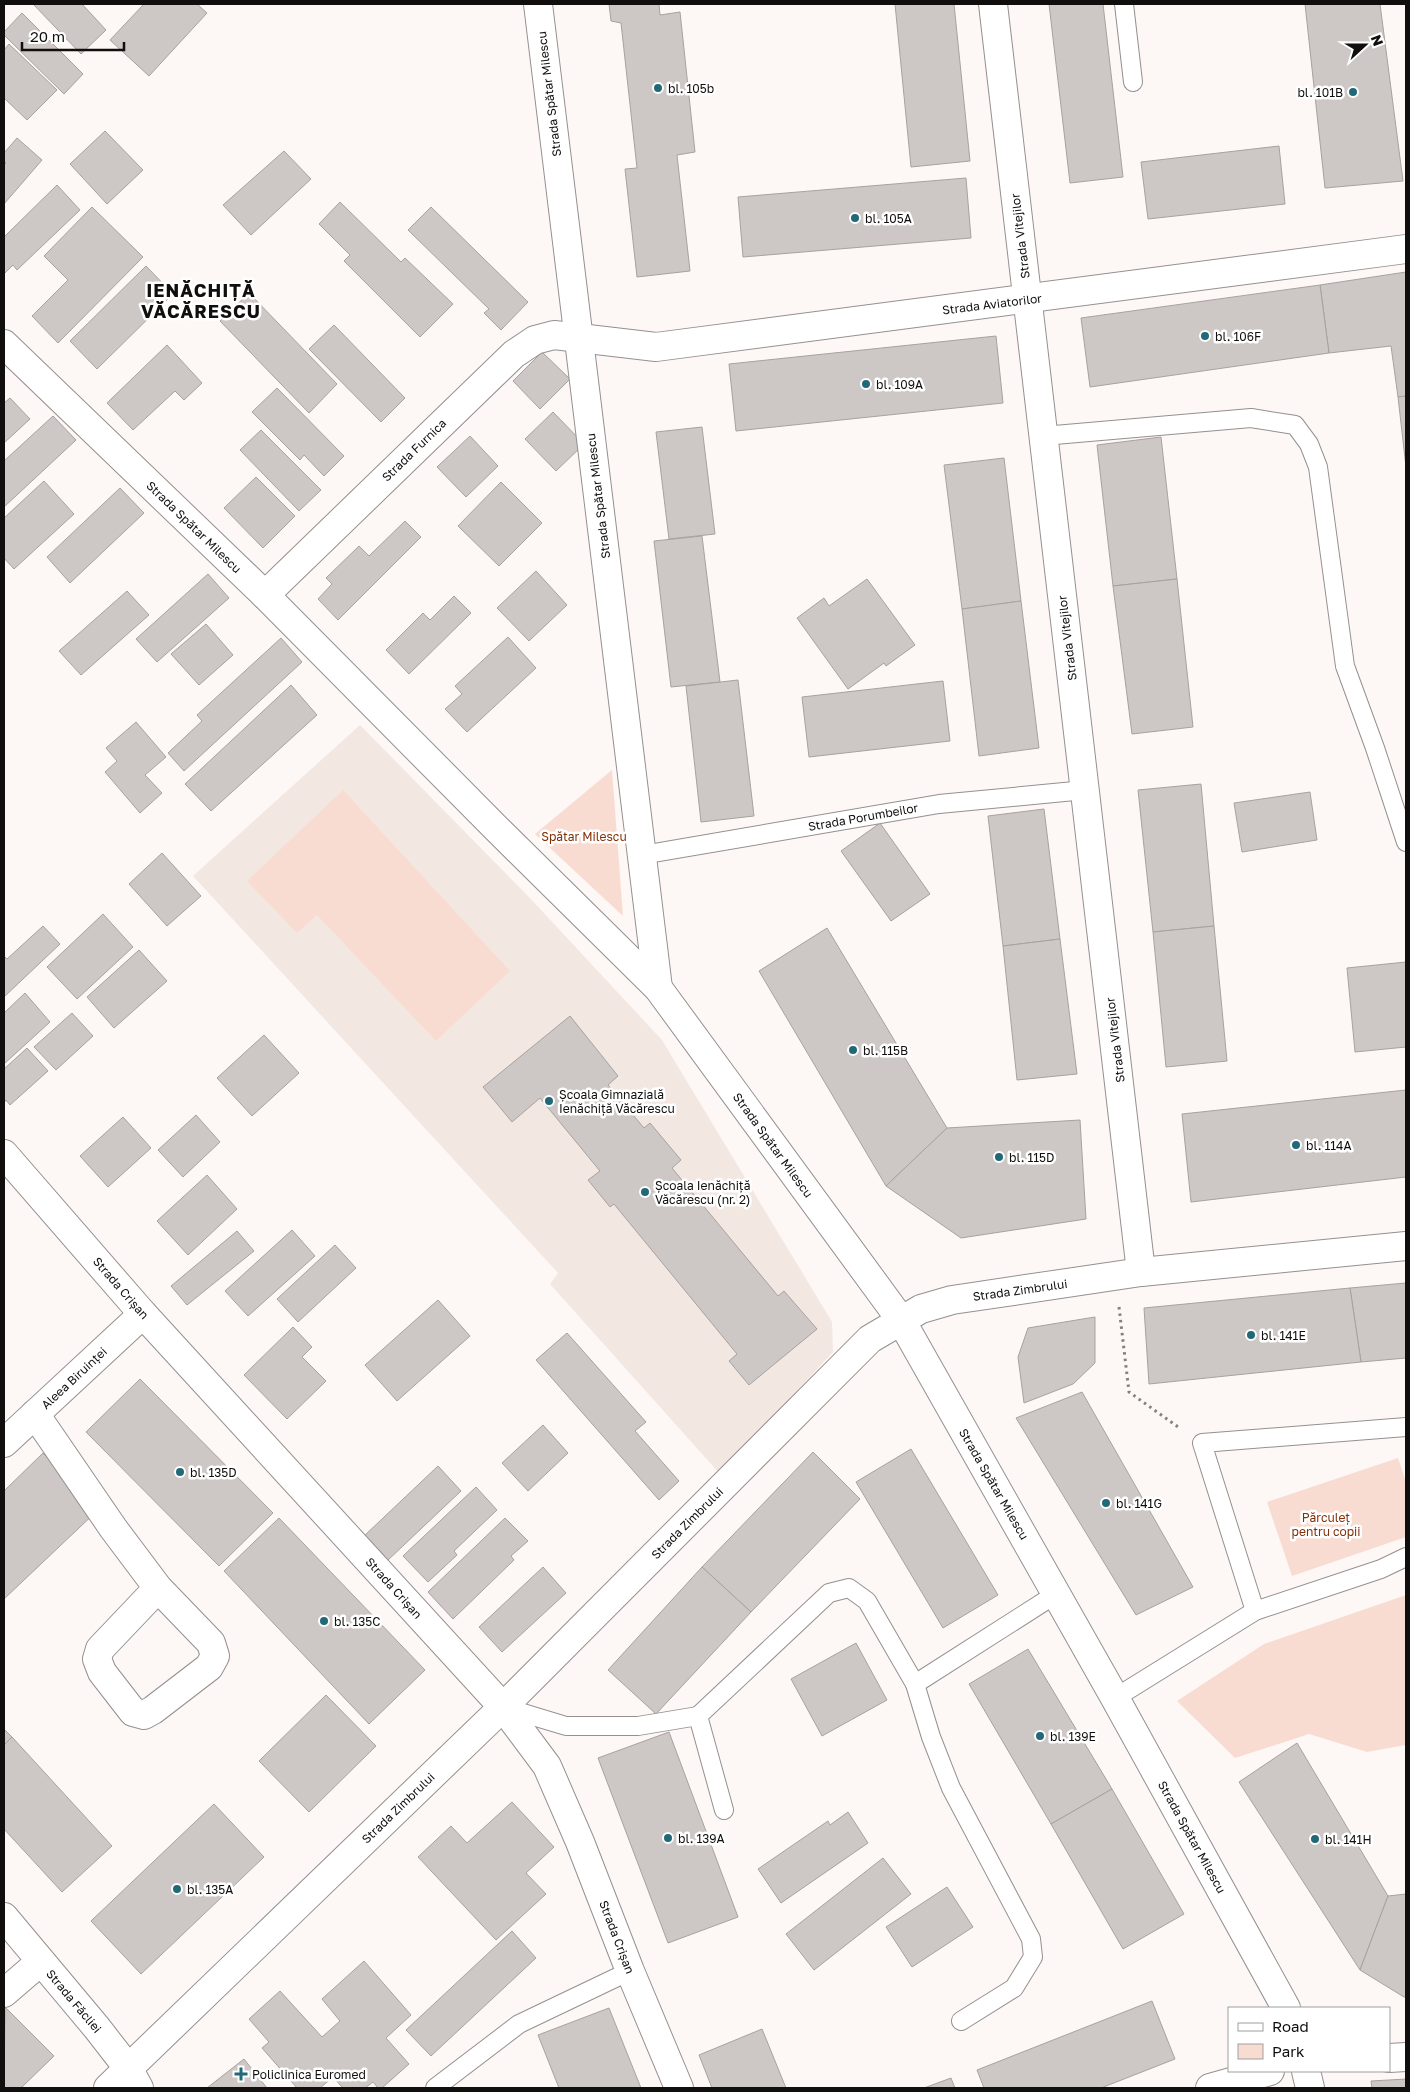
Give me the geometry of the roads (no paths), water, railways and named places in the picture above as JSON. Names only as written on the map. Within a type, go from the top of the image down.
[{"type":"street","name":"Strada Spătar Milescu","points":[[538,4],[658,988]]},
{"type":"street","name":"Strada Vitejilor","points":[[993,4],[1085,790],[1128,1274]]},
{"type":"street","name":"Strada Aviatorilor","points":[[578,337],[656,347],[1028,300],[1406,249]]},
{"type":"street","name":"Strada Furnica","points":[[264,595],[514,354],[535,340],[554,335],[578,337]]},
{"type":"street","name":"Strada Spătar Milescu","points":[[4,344],[264,595],[658,988],[901,1320],[1115,1698],[1285,2007]]},
{"type":"street","name":"Strada Crișan","points":[[4,1154],[143,1314],[503,1707],[547,1766],[580,1842],[630,1971],[679,2088]]},
{"type":"street","name":"Strada Zimbrului","points":[[108,2088],[134,2078],[870,1339],[921,1309],[952,1300],[1128,1274],[1406,1246]]},
{"type":"street","name":"Aleea Biruinței","points":[[4,1443],[143,1314]]},
{"type":"street","points":[[35,1414],[113,1528],[158,1588],[211,1643],[215,1656],[208,1667],[144,1715],[133,1712],[102,1672],[97,1659],[100,1649],[158,1588]]},
{"type":"street","name":"Strada Făcliei","points":[[4,1918],[97,2028],[134,2078]]},
{"type":"street","points":[[4,1993],[40,1962]]},
{"type":"street","points":[[1390,2058],[1406,2057]]},
{"type":"street","points":[[1210,2088],[1266,2072]]},
{"type":"street","points":[[1306,2072],[1310,2088]]},
{"type":"lane","points":[[1124,4],[1133,82]]},
{"type":"lane","points":[[1043,436],[1250,418],[1295,425],[1309,444],[1318,467],[1345,666],[1406,842]]},
{"type":"lane","name":"Strada Porumbeilor","points":[[642,855],[939,804],[1085,790]]},
{"type":"lane","points":[[1255,1611],[1202,1443],[1406,1427]]},
{"type":"lane","points":[[1115,1698],[1255,1611],[1381,1569],[1406,1557]]},
{"type":"lane","points":[[503,1707],[566,1726],[638,1726],[698,1716],[828,1594],[848,1588],[868,1601],[915,1684],[931,1737],[950,1788],[1031,1939],[1033,1957],[1014,1988],[961,2021]]},
{"type":"lane","points":[[915,1684],[1056,1594]]},
{"type":"lane","points":[[698,1716],[724,1810]]},
{"type":"lane","points":[[435,2088],[519,2024],[630,1971]]},
{"type":"place","name":"bl. 105b","points":[[658,88]]},
{"type":"place","name":"bl. 101B","points":[[1353,92]]},
{"type":"place","name":"bl. 105A","points":[[855,218]]},
{"type":"place","name":"bl. 106F","points":[[1205,336]]},
{"type":"place","name":"bl. 109A","points":[[866,384]]},
{"type":"place","name":"bl. 115B","points":[[853,1050]]},
{"type":"place","name":"Școala Gimnazială Ienăchiță Văcărescu","points":[[549,1101]]},
{"type":"place","name":"bl. 114A","points":[[1296,1145]]},
{"type":"place","name":"bl. 115D","points":[[999,1157]]},
{"type":"place","name":"Școala Ienăchiță Văcărescu (nr. 2)","points":[[645,1192]]},
{"type":"place","name":"bl. 141E","points":[[1251,1335]]},
{"type":"place","name":"bl. 135D","points":[[180,1472]]},
{"type":"place","name":"bl. 141G","points":[[1106,1503]]},
{"type":"place","name":"bl. 135C","points":[[324,1621]]},
{"type":"place","name":"bl. 139E","points":[[1040,1736]]},
{"type":"place","name":"bl. 139A","points":[[668,1838]]},
{"type":"place","name":"bl. 141H","points":[[1315,1839]]},
{"type":"place","name":"bl. 135A","points":[[177,1889]]},
{"type":"place","name":"Policlinica Euromed","points":[[241,2074]]},
{"type":"district","name":"IENĂCHIȚĂ VĂCĂRESCU","points":[[201,300]]},
{"type":"park label","name":"Spătar Milescu","points":[[584,836]]},
{"type":"park label","name":"Părculeț pentru copii","points":[[1326,1524]]}]
